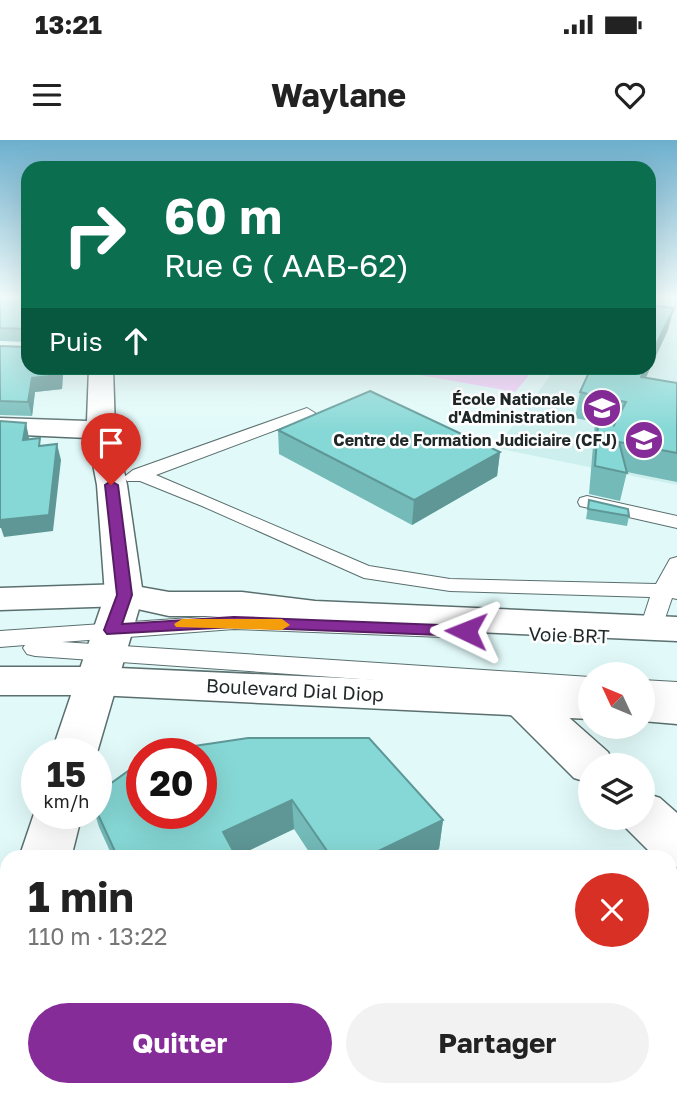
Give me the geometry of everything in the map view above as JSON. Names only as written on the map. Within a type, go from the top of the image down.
[{"type":"street","points":[[79,738],[110,640],[125,479],[101,430],[100,375]]},
{"type":"street","points":[[0,426],[101,430]]},
{"type":"street","name":"Boulevard Dial Diop","points":[[0,598],[110,640],[523,701],[578,703]]},
{"type":"street","name":"Boulevard Dial Diop","points":[[0,681],[110,640],[169,604],[242,604],[315,613],[669,632]]},
{"type":"street","points":[[523,701],[579,753]]},
{"type":"street","points":[[655,707],[677,708]]},
{"type":"street","points":[[655,824],[677,845]]},
{"type":"street","points":[[47,850],[53,829]]},
{"type":"lane","points":[[125,479],[307,413]]},
{"type":"lane","points":[[125,479],[209,502],[365,572],[450,585],[670,591]]},
{"type":"lane","points":[[587,502],[677,522]]},
{"type":"lane","points":[[669,632],[670,591],[677,563]]},
{"type":"lane","name":"Voie BRT","points":[[0,645],[110,640],[234,622],[669,632]]},
{"type":"lane","name":"Voie BRT","points":[[0,639],[110,640],[578,685]]},
{"type":"lane","points":[[655,690],[677,691]]},
{"type":"shaded area","name":"École Nationale d'Administration","points":[[656,342],[677,342],[677,485],[496,448],[551,375],[656,375]]},
{"type":"shaded area","points":[[419,375],[529,375],[515,392]]},
{"type":"building","points":[[0,346],[21,347],[21,375],[59,375],[32,378],[28,402],[0,401]]},
{"type":"building","points":[[588,375],[642,375],[641,377],[677,383],[677,453],[619,442],[627,473],[595,466],[600,397],[580,392]],"holes":[[[606,398],[626,402],[614,425]]]},
{"type":"building","points":[[370,391],[500,452],[414,500],[278,430]]},
{"type":"building","points":[[0,421],[26,423],[23,440],[40,438],[39,446],[57,444],[49,515],[0,520]]},
{"type":"building","points":[[589,500],[628,509],[629,516],[588,509]]},
{"type":"building","points":[[248,738],[369,738],[443,820],[381,850],[326,850],[292,800],[223,832],[233,850],[114,850],[105,829],[112,829],[112,783],[126,772],[126,829],[217,829],[217,743]]},
{"type":"slow traffic","points":[[182,624],[234,622],[282,625]]},
{"type":"place","name":"École Nationale d'Administration","points":[[602,408]]},
{"type":"place","name":"Centre de Formation Judiciaire (CFJ)","points":[[644,440]]},
{"type":"route","points":[[111,485],[124,595],[112,630],[234,622],[466,631]]}]
